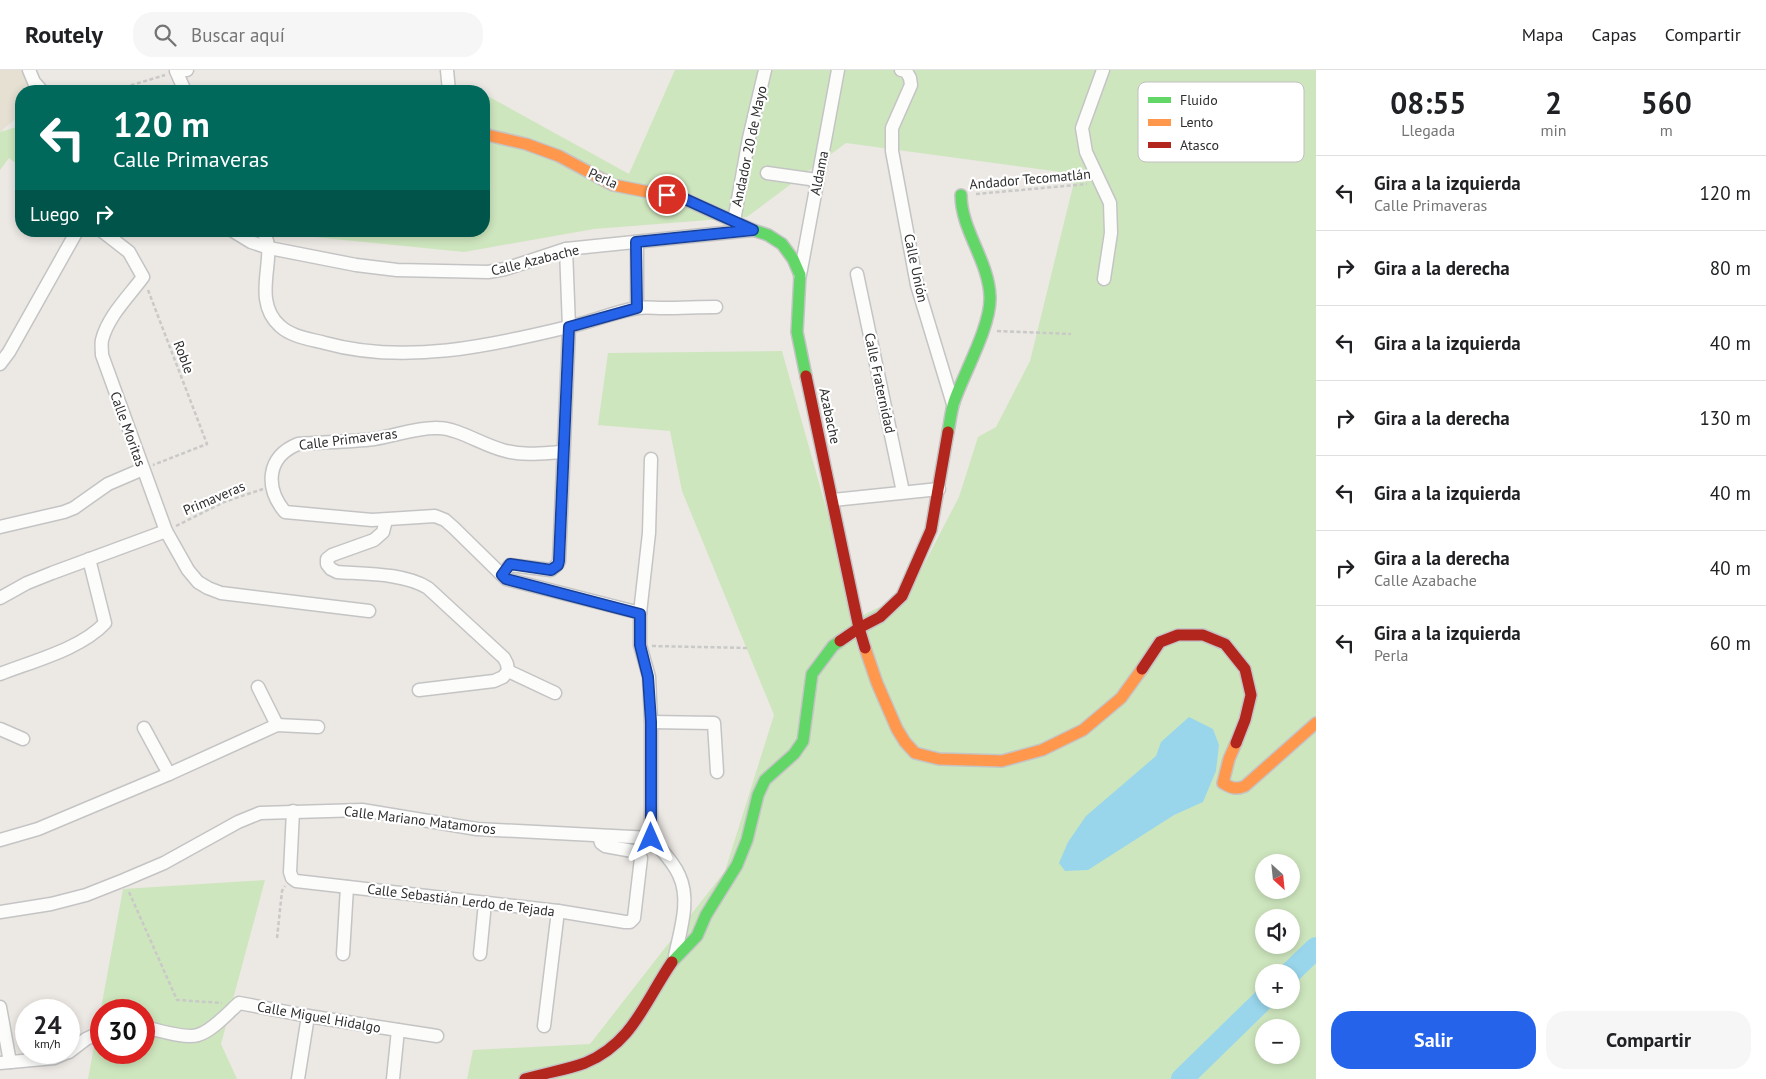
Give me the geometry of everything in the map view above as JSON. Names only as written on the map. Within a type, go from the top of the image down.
[{"type":"street","points":[[29,70],[37,85]]},
{"type":"street","points":[[447,70],[448,85]]},
{"type":"street","name":"Andador 20 de Mayo","points":[[734,221],[749,138],[765,70]]},
{"type":"street","name":"Aldama","points":[[800,275],[838,70]]},
{"type":"street","points":[[1103,70],[1082,128],[1086,152],[1110,203],[1110,233],[1104,280]]},
{"type":"street","points":[[182,71],[185,85]]},
{"type":"street","name":"Calle Unión","points":[[905,74],[911,85],[892,128],[892,151],[918,285],[954,404]]},
{"type":"street","name":"Perla","points":[[490,136],[526,144],[559,156],[613,185],[685,199],[753,230]]},
{"type":"street","points":[[766,173],[817,180]]},
{"type":"street","points":[[675,956],[697,937],[706,916],[734,873],[743,854],[760,788],[766,778],[774,769],[799,750],[803,741],[812,674],[833,646],[859,628],[880,617],[902,596],[931,530],[954,404],[984,331],[990,300],[985,270],[961,207],[960,195]]},
{"type":"street","name":"Azabache","points":[[753,230],[768,235],[782,244],[793,258],[800,275],[797,332],[859,628],[876,683],[905,742],[915,753],[939,759],[1002,761],[1042,750],[1083,730],[1121,698],[1160,642],[1178,635],[1204,635],[1225,644],[1245,669],[1251,695],[1245,720],[1229,759],[1223,783],[1238,790],[1245,786],[1316,723]]},
{"type":"street","name":"Calle Azabache","points":[[243,237],[269,248],[356,265],[397,270],[488,272],[505,269],[566,249],[753,230]]},
{"type":"street","points":[[0,364],[9,352],[72,237]]},
{"type":"street","points":[[110,237],[129,252],[143,277]]},
{"type":"street","points":[[265,237],[269,248],[264,290],[268,310],[279,326],[291,334],[337,347],[379,352],[414,353],[494,344],[569,327],[637,308],[716,307]]},
{"type":"street","points":[[636,242],[637,308]]},
{"type":"street","points":[[502,575],[510,564],[551,570],[558,565],[569,327],[566,249]]},
{"type":"street","name":"Calle Fraternidad","points":[[857,274],[903,492]]},
{"type":"street","name":"Calle Moritas","points":[[143,277],[111,319],[101,342],[102,355],[166,531],[188,570],[198,582],[208,588],[222,592],[369,611]]},
{"type":"street","name":"Calle Primaveras","points":[[271,486],[272,470],[280,455],[288,447],[298,444],[371,439],[428,428],[450,430],[506,451],[528,454],[563,452]]},
{"type":"street","points":[[525,1079],[573,1068],[588,1062],[607,1052],[627,1033],[647,1005],[675,956],[682,922],[684,887],[675,868],[651,838],[651,722],[648,677],[640,645],[640,614],[649,533],[651,459]]},
{"type":"street","points":[[0,527],[74,508],[108,484],[143,469]]},
{"type":"street","points":[[271,486],[277,503],[285,512],[386,520],[435,516],[454,528],[506,579],[640,614]]},
{"type":"street","points":[[832,500],[938,488]]},
{"type":"street","points":[[386,520],[380,536],[374,540],[332,555],[328,559],[327,564],[337,572],[406,579],[418,582],[428,588],[504,658],[508,671]]},
{"type":"street","points":[[0,598],[27,584],[166,531]]},
{"type":"street","points":[[0,674],[83,642],[96,633],[105,623],[89,560]]},
{"type":"street","points":[[419,690],[494,681],[508,671]]},
{"type":"street","points":[[508,671],[554,693]]},
{"type":"street","points":[[258,687],[277,725]]},
{"type":"street","points":[[651,722],[714,723],[717,772]]},
{"type":"street","points":[[0,840],[38,829],[169,774],[277,725],[318,727]]},
{"type":"street","points":[[144,728],[169,774]]},
{"type":"street","points":[[0,729],[23,739]]},
{"type":"street","name":"Calle Mariano Matamoros","points":[[0,912],[51,904],[86,895],[164,863],[249,816],[260,813],[362,810],[477,828],[651,838]]},
{"type":"street","points":[[292,878],[290,872],[293,811]]},
{"type":"street","name":"Calle Sebastián Lerdo de Tejada","points":[[292,878],[296,881],[558,911],[630,922],[634,918],[642,858],[638,852],[605,846],[601,843],[599,836]]},
{"type":"street","points":[[343,954],[347,887]]},
{"type":"street","points":[[480,954],[485,903]]},
{"type":"street","points":[[544,1026],[558,911]]},
{"type":"street","points":[[155,1029],[189,1036],[198,1035],[207,1031],[239,1003]]},
{"type":"street","name":"Calle Miguel Hidalgo","points":[[239,1003],[437,1036]]},
{"type":"street","points":[[0,1007],[5,1063]]},
{"type":"street","points":[[298,1079],[308,1016]]},
{"type":"street","points":[[393,1079],[398,1030]]},
{"type":"path","points":[[132,85],[182,71]]},
{"type":"path","name":"Andador Tecomatlán","points":[[960,195],[1101,183]]},
{"type":"path","name":"Roble","points":[[143,277],[207,444],[143,469]]},
{"type":"path","points":[[984,331],[1070,334]]},
{"type":"path","name":"Primaveras","points":[[166,531],[224,502],[271,486]]},
{"type":"path","points":[[640,645],[748,648]]},
{"type":"path","points":[[277,938],[282,891],[292,878]]},
{"type":"path","points":[[124,880],[177,1000],[239,1003]]},
{"type":"shaded area","points":[[0,70],[24,70],[33,85],[15,85],[15,119],[0,132]]},
{"type":"green space","points":[[675,70],[1316,70],[1316,1079],[467,1079],[473,1050],[590,1044],[725,871],[774,715],[682,491],[670,431],[598,425],[608,353],[782,351],[857,618],[900,597],[920,572],[959,497],[978,437],[996,427],[1030,361],[1076,174],[846,143],[747,217],[594,229],[464,252],[314,237],[490,237],[490,97],[629,174]]},
{"type":"green space","points":[[15,127],[15,162],[9,158],[0,170],[0,132]]},
{"type":"green space","points":[[265,880],[221,1044],[237,1079],[88,1079],[91,1064],[155,1064],[155,999],[103,999],[123,889]]},
{"type":"water","points":[[1189,717],[1213,729],[1219,745],[1216,771],[1203,802],[1174,815],[1088,870],[1065,871],[1059,863],[1068,842],[1086,816],[1156,756],[1161,742]]},
{"type":"waterway","points":[[1299,964],[1316,948]]},
{"type":"waterway","points":[[1182,1079],[1255,1008]]},
{"type":"traffic: fast","points":[[948,432],[958,390],[982,335],[990,297],[985,271],[965,221],[961,195]]},
{"type":"traffic: fast","points":[[684,199],[768,235],[782,244],[793,259],[800,275],[797,332],[806,376]]},
{"type":"traffic: fast","points":[[672,962],[697,936],[706,915],[737,865],[747,840],[758,795],[765,780],[794,754],[803,741],[812,674],[833,646],[840,641]]},
{"type":"traffic: slow","points":[[490,136],[526,144],[559,156],[613,185],[684,199]]},
{"type":"traffic: slow","points":[[865,648],[877,683],[897,729],[905,742],[915,753],[939,759],[1002,761],[1042,750],[1083,730],[1121,698],[1142,669]]},
{"type":"traffic: slow","points":[[1236,743],[1229,759],[1223,783],[1236,788],[1245,786],[1316,723]]},
{"type":"traffic: jam","points":[[806,376],[859,628],[865,648]]},
{"type":"traffic: jam","points":[[840,641],[880,617],[902,596],[931,530],[948,432]]},
{"type":"traffic: jam","points":[[1142,669],[1160,642],[1178,635],[1203,635],[1225,644],[1245,669],[1251,695],[1245,720],[1236,743]]},
{"type":"traffic: jam","points":[[525,1079],[585,1063],[601,1055],[615,1044],[627,1033],[672,962]]},
{"type":"route","points":[[651,838],[651,722],[647,669],[640,645],[640,614],[506,579],[502,575],[505,568],[510,564],[551,570],[558,565],[569,327],[637,308],[636,242],[753,230],[685,199],[667,195]]}]
